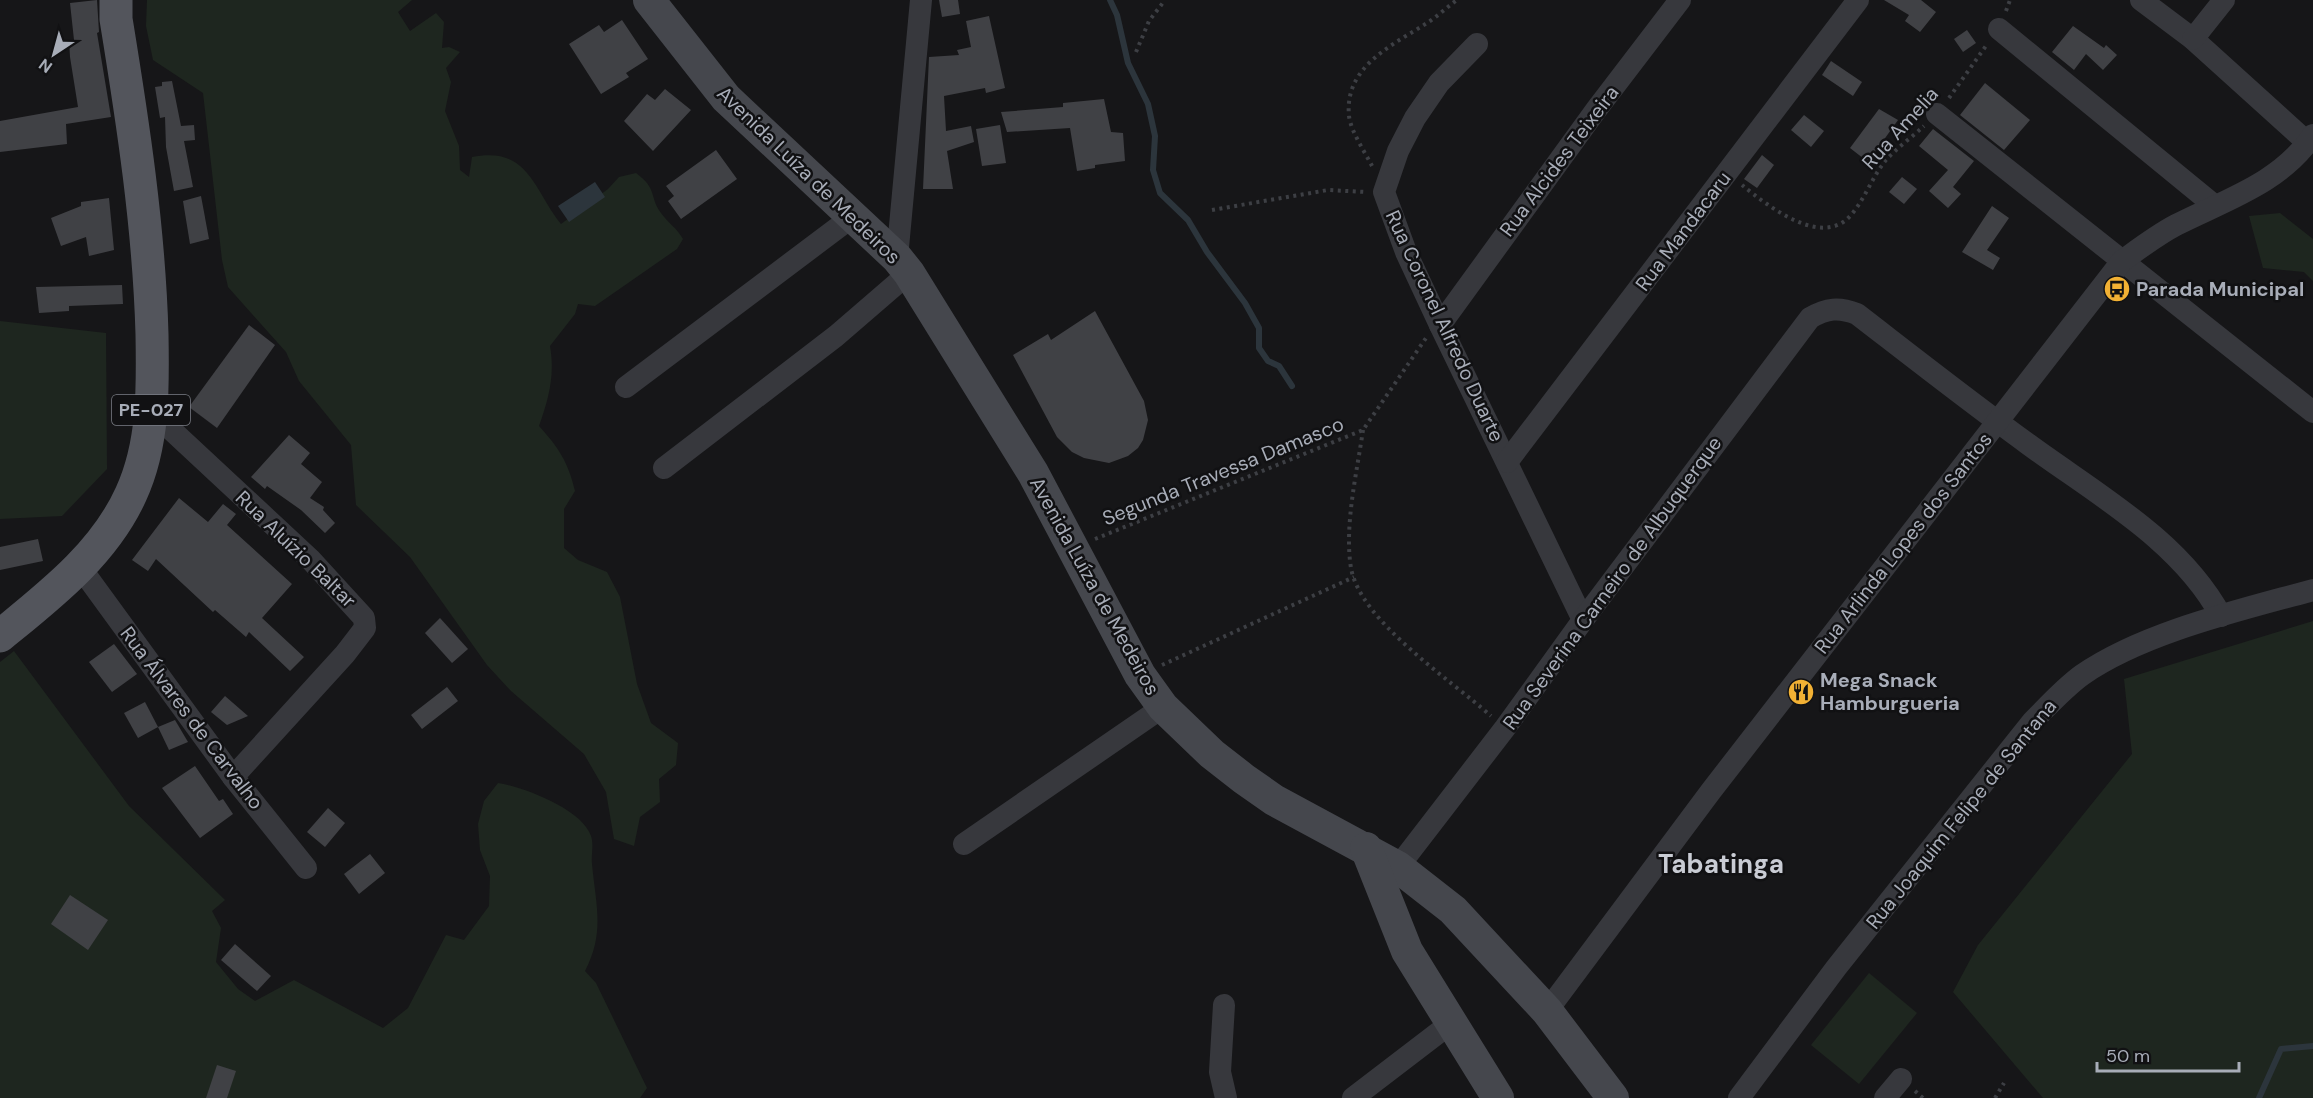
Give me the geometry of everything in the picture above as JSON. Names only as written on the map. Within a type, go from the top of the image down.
[{"type":"main road","name":"PE-027","points":[[0,636],[80,567],[111,531],[131,494],[144,457],[151,411],[151,289],[134,129],[116,19],[116,0]]},
{"type":"main road","name":"PE-027","points":[[134,129],[133,26],[136,0]]},
{"type":"street","name":"Avenida Luíza de Medeiros","points":[[649,0],[726,98],[903,266],[999,416],[1140,675],[1162,707],[1212,754],[1274,800],[1398,867],[1454,910],[1546,1011],[1613,1098]]},
{"type":"street","points":[[664,468],[836,336],[903,266],[921,0]]},
{"type":"street","name":"Rua Alcides Teixeira","points":[[1439,323],[1680,0]]},
{"type":"street","name":"Rua Mandacaru","points":[[1508,462],[1858,0]]},
{"type":"street","points":[[2140,0],[2193,39],[2311,139]]},
{"type":"street","points":[[2193,39],[2224,0]]},
{"type":"street","points":[[1999,29],[2216,206]]},
{"type":"street","name":"Rua Coronel Alfredo Duarte","points":[[1477,44],[1439,83],[1415,118],[1398,151],[1384,192],[1406,252],[1439,323],[1583,620]]},
{"type":"street","points":[[1937,114],[2313,412]]},
{"type":"street","name":"Rua Arlinda Lopes dos Santos","points":[[1546,1011],[1711,791],[2053,354],[2122,261],[2175,226],[2265,181],[2285,167],[2311,139]]},
{"type":"street","points":[[626,387],[852,217]]},
{"type":"street","name":"Rua Severina Carneiro de Albuquerque","points":[[1398,867],[1505,728],[1583,620],[1810,318],[1832,309],[1857,314],[1998,422]]},
{"type":"street","name":"Rua Aluízio Baltar","points":[[151,411],[310,559],[364,618],[365,628],[345,654],[233,777]]},
{"type":"street","points":[[1998,422],[2164,546],[2206,589],[2221,616]]},
{"type":"street","name":"Rua Álvares de Carvalho","points":[[80,567],[233,777],[306,868]]},
{"type":"street","name":"Rua Joaquim Felipe de Santana","points":[[1739,1098],[1836,968],[2032,722],[2082,675],[2158,639],[2221,616],[2313,590]]},
{"type":"street","points":[[964,844],[1162,707]]},
{"type":"street","points":[[1366,849],[1407,951],[1498,1098]]},
{"type":"street","points":[[1224,1005],[1220,1072],[1226,1098]]},
{"type":"street","points":[[1353,1098],[1451,1023]]},
{"type":"street","points":[[1885,1098],[1901,1079]]},
{"type":"path","points":[[1136,52],[1149,21],[1165,0]]},
{"type":"path","name":"Rua Amelia","points":[[1726,173],[1759,198],[1796,219],[1826,229],[1836,227],[1851,215],[1886,160],[1937,114],[1999,29],[2010,0]]},
{"type":"path","points":[[1212,210],[1328,190],[1384,192],[1349,118],[1350,98],[1354,85],[1371,59],[1380,51],[1430,21],[1454,1]]},
{"type":"path","name":"Segunda Travessa Damasco","points":[[1071,548],[1363,430],[1439,323]]},
{"type":"path","points":[[1363,430],[1350,519],[1351,568],[1362,596],[1377,617],[1411,650],[1455,683],[1505,728]]},
{"type":"path","points":[[1140,675],[1354,577]]},
{"type":"path","points":[[1995,1098],[2004,1083]]},
{"type":"shaded area","points":[[147,0],[412,0],[398,12],[410,31],[436,13],[444,22],[442,48],[449,47],[460,52],[446,68],[451,82],[445,111],[459,146],[460,170],[469,177],[472,157],[491,155],[506,158],[518,164],[536,185],[561,224],[608,189],[619,177],[636,173],[648,184],[657,207],[683,239],[677,249],[595,306],[578,304],[575,314],[550,346],[552,367],[550,386],[539,426],[562,456],[575,491],[564,509],[564,548],[578,560],[607,572],[620,597],[637,684],[651,723],[678,743],[676,765],[659,779],[660,802],[640,817],[634,846],[614,839],[606,792],[584,754],[511,691],[487,665],[410,557],[356,505],[351,445],[299,381],[286,352],[228,287],[222,260],[203,93],[153,60],[146,26]]},
{"type":"shaded area","points":[[595,182],[605,197],[569,222],[558,206]]},
{"type":"shaded area","points":[[2280,213],[2313,239],[2313,281],[2304,272],[2263,268],[2249,216]]},
{"type":"shaded area","points":[[0,321],[106,333],[107,469],[62,516],[0,519]]},
{"type":"shaded area","points":[[2313,621],[2313,1098],[2043,1098],[1953,992],[1978,945],[2132,754],[2124,679]]},
{"type":"shaded area","points":[[14,651],[129,806],[225,900],[212,911],[221,928],[216,962],[238,989],[255,1001],[294,980],[383,1028],[408,1008],[446,935],[464,940],[489,906],[490,876],[480,850],[478,824],[484,801],[498,783],[536,794],[564,808],[585,826],[592,839],[592,864],[598,919],[595,944],[585,971],[596,983],[647,1088],[640,1098],[0,1098],[0,662]]},
{"type":"shaded area","points":[[1869,973],[1917,1013],[1859,1084],[1811,1045]]},
{"type":"building","points":[[97,0],[99,32],[97,33],[111,117],[66,124],[67,144],[0,152],[0,121],[78,107],[70,57],[69,40],[74,40],[70,3]]},
{"type":"building","points":[[939,0],[958,0],[960,14],[942,17]]},
{"type":"building","points":[[1884,0],[1921,0],[1936,12],[1920,32],[1905,21],[1909,15]]},
{"type":"building","points":[[989,16],[1005,88],[986,93],[985,88],[944,96],[946,131],[971,126],[974,142],[947,151],[953,189],[923,189],[929,57],[959,55],[957,50],[971,47],[966,21]]},
{"type":"building","points":[[622,20],[648,59],[626,73],[629,77],[601,94],[569,44],[599,25],[604,32]]},
{"type":"building","points":[[2073,26],[2104,48],[2106,45],[2117,55],[2103,70],[2086,54],[2074,70],[2052,52]]},
{"type":"building","points":[[1967,30],[1976,43],[1963,52],[1954,39]]},
{"type":"building","points":[[1831,61],[1862,82],[1853,96],[1822,75]]},
{"type":"building","points":[[172,81],[181,126],[194,125],[195,140],[184,141],[193,187],[174,191],[166,147],[165,117],[160,118],[155,87],[162,86],[162,82]]},
{"type":"building","points":[[1985,83],[2030,120],[2004,150],[1960,115]]},
{"type":"building","points":[[665,89],[691,110],[653,151],[624,121],[647,94],[655,100]]},
{"type":"building","points":[[1104,99],[1111,132],[1123,133],[1125,161],[1095,165],[1095,168],[1077,171],[1070,128],[1007,132],[1001,112],[1063,107],[1063,103]]},
{"type":"building","points":[[1879,109],[1898,120],[1868,162],[1850,148]]},
{"type":"building","points":[[1804,115],[1824,131],[1811,147],[1791,130]]},
{"type":"building","points":[[1000,125],[1006,163],[982,166],[976,129]]},
{"type":"building","points":[[1933,129],[1974,161],[1953,187],[1961,194],[1948,208],[1929,191],[1948,170],[1919,146]]},
{"type":"building","points":[[716,150],[737,179],[681,219],[668,201],[674,196],[666,186]]},
{"type":"building","points":[[1762,155],[1774,165],[1757,188],[1744,179]]},
{"type":"building","points":[[1902,177],[1917,189],[1904,204],[1889,192]]},
{"type":"building","points":[[201,196],[209,239],[190,244],[183,201]]},
{"type":"building","points":[[109,198],[114,250],[89,256],[86,237],[61,246],[51,218],[81,206],[81,202]]},
{"type":"building","points":[[1992,206],[2009,218],[1987,250],[2000,258],[1993,270],[1962,252]]},
{"type":"building","points":[[122,285],[123,304],[69,306],[69,311],[39,313],[36,287]]},
{"type":"building","points":[[1095,311],[1144,401],[1148,420],[1143,440],[1138,448],[1128,456],[1109,463],[1084,458],[1072,452],[1057,437],[1013,355],[1048,334],[1051,340]]},
{"type":"building","points":[[249,325],[275,345],[217,428],[189,407]]},
{"type":"building","points":[[289,435],[310,453],[301,464],[322,482],[310,498],[324,507],[323,510],[335,523],[325,533],[301,510],[267,486],[265,489],[251,477]]},
{"type":"building","points":[[179,498],[208,522],[223,504],[236,514],[227,525],[292,584],[262,618],[304,657],[290,671],[249,632],[246,637],[215,610],[213,612],[156,559],[148,571],[132,560]]},
{"type":"building","points":[[38,539],[43,561],[0,570],[0,547]]},
{"type":"building","points":[[440,618],[468,649],[452,663],[425,633]]},
{"type":"building","points":[[114,644],[137,674],[112,692],[89,662]]},
{"type":"building","points":[[447,687],[458,701],[422,729],[411,715]]},
{"type":"building","points":[[225,696],[248,716],[227,725],[211,712]]},
{"type":"building","points":[[145,702],[158,727],[138,738],[124,713]]},
{"type":"building","points":[[175,720],[188,742],[169,750],[158,727]]},
{"type":"building","points":[[195,766],[219,801],[223,799],[233,814],[200,838],[162,788]]},
{"type":"building","points":[[328,808],[345,823],[325,847],[307,832]]},
{"type":"building","points":[[370,854],[385,873],[359,894],[344,874]]},
{"type":"building","points":[[70,895],[108,920],[88,950],[51,924]]},
{"type":"building","points":[[235,944],[271,976],[257,991],[221,960]]},
{"type":"building","points":[[217,1065],[236,1071],[227,1098],[206,1098]]},
{"type":"waterway","points":[[1110,0],[1117,15],[1128,63],[1148,104],[1155,136],[1153,170],[1160,193],[1188,220],[1207,252],[1245,303],[1259,328],[1259,348],[1268,361],[1279,366],[1292,386]]},
{"type":"waterway","points":[[2259,1098],[2281,1049],[2313,1046]]},
{"type":"place","name":"Parada Municipal","points":[[2117,289]]},
{"type":"place","name":"Mega Snack Hamburgueria","points":[[1801,692]]},
{"type":"district","name":"Tabatinga","points":[[1721,864]]}]
